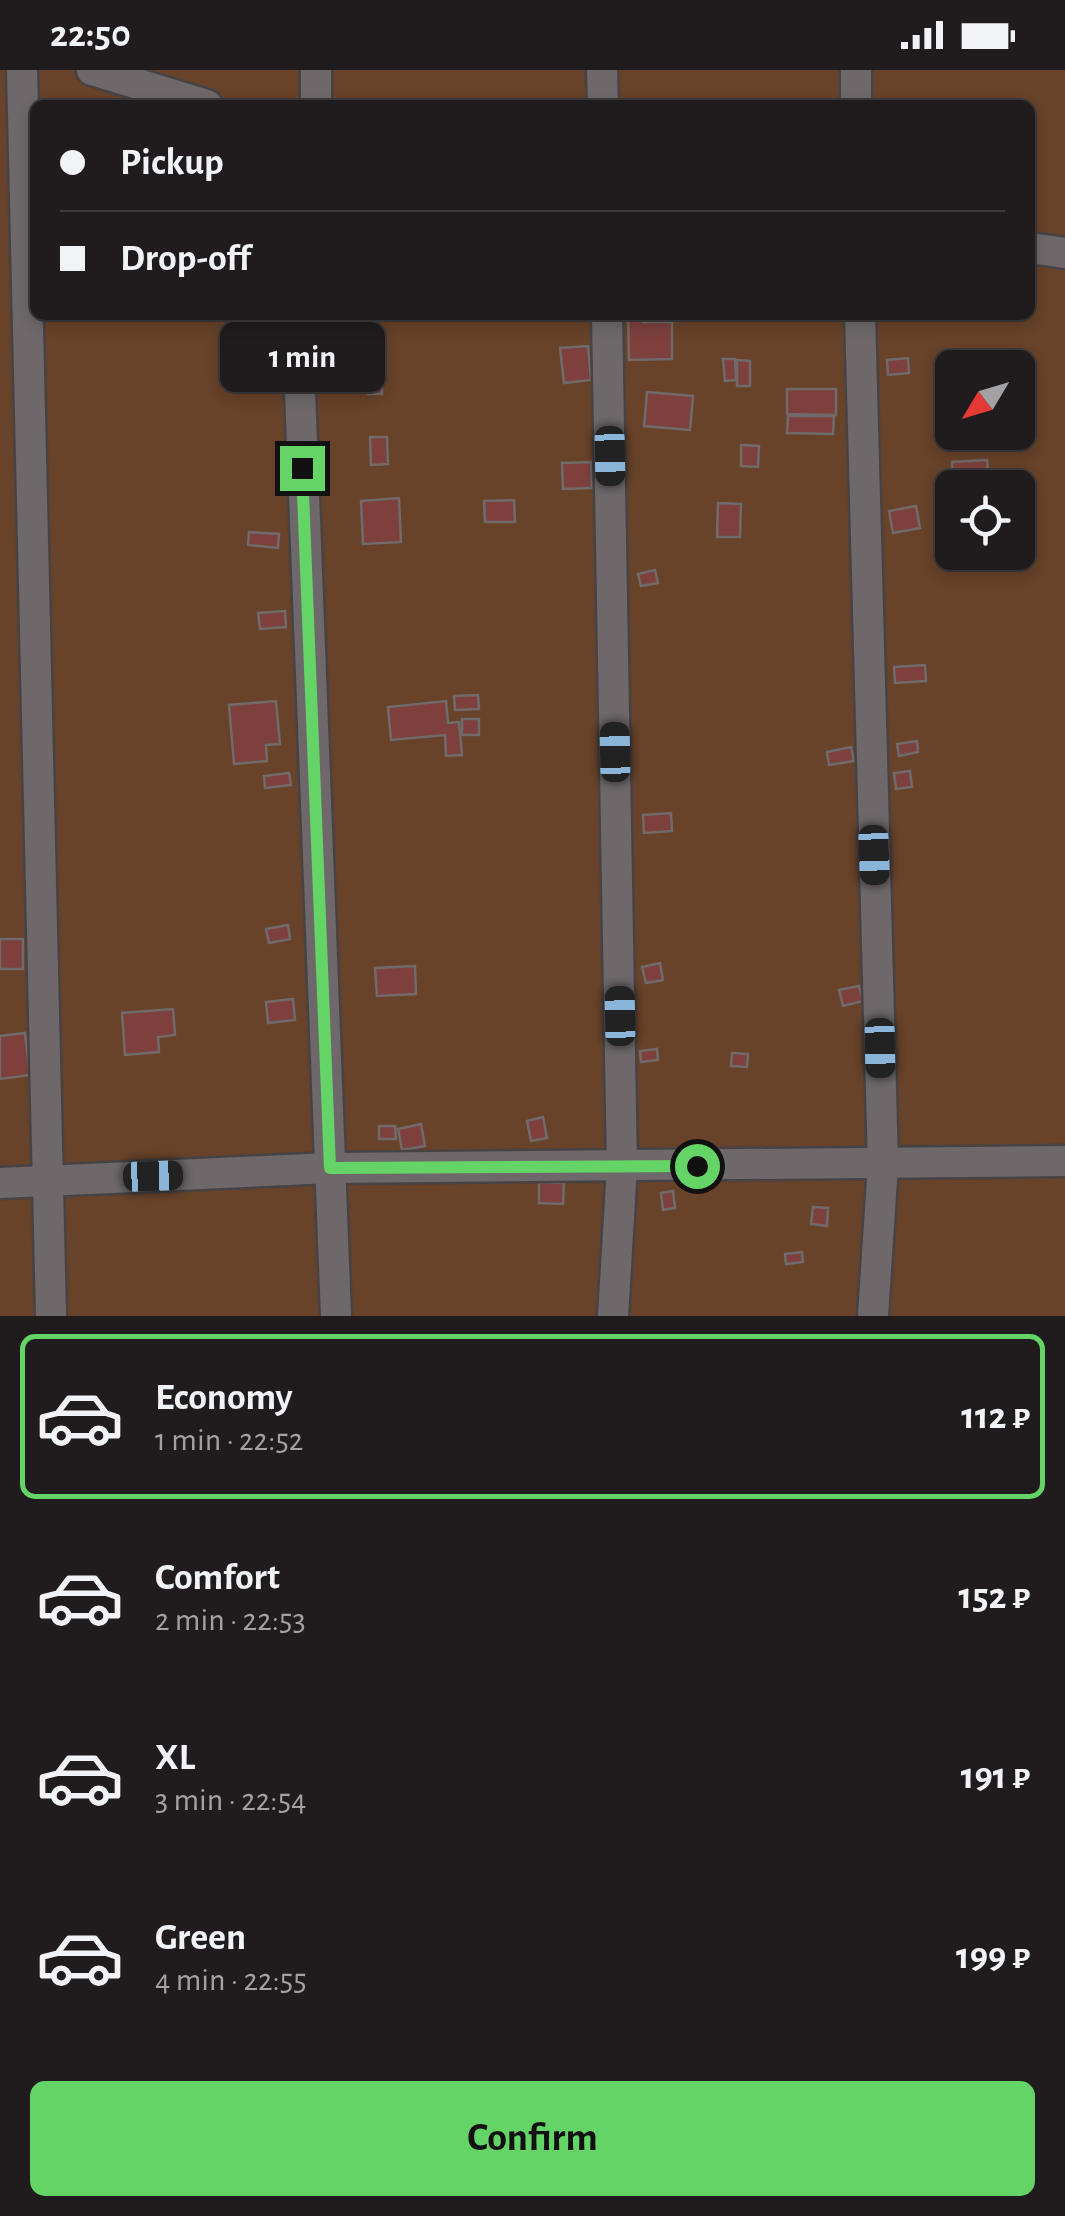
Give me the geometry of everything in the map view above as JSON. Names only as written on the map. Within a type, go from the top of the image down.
[{"type":"lane","points":[[22,70],[51,1316]]},
{"type":"lane","points":[[92,70],[191,100]]},
{"type":"lane","points":[[316,70],[316,100]]},
{"type":"lane","points":[[602,70],[603,100]]},
{"type":"lane","points":[[856,70],[856,100]]},
{"type":"lane","points":[[1035,249],[1065,253]]},
{"type":"lane","points":[[297,320],[336,1316]]},
{"type":"lane","points":[[608,320],[622,1167],[613,1316]]},
{"type":"lane","points":[[860,320],[882,1164],[873,1316]]},
{"type":"lane","points":[[0,1183],[330,1168],[1065,1161]]},
{"type":"shaded area","points":[[0,70],[1065,70],[1065,1316],[0,1316]]},
{"type":"building","points":[[628,320],[672,322],[672,359],[629,360]]},
{"type":"building","points":[[588,346],[591,380],[564,383],[560,348]]},
{"type":"building","points":[[908,358],[909,373],[888,375],[887,360]]},
{"type":"building","points":[[723,359],[735,359],[736,380],[725,381]]},
{"type":"building","points":[[737,360],[750,361],[750,386],[737,386]]},
{"type":"building","points":[[382,379],[382,394],[368,394],[368,380]]},
{"type":"building","points":[[787,389],[836,389],[836,415],[787,414]]},
{"type":"building","points":[[647,392],[693,396],[690,430],[644,426]]},
{"type":"building","points":[[788,416],[834,416],[833,434],[787,433]]},
{"type":"building","points":[[370,437],[387,437],[388,464],[371,465]]},
{"type":"building","points":[[741,445],[759,446],[758,467],[741,466]]},
{"type":"building","points":[[987,460],[988,470],[952,470],[952,462]]},
{"type":"building","points":[[591,462],[592,488],[563,489],[562,463]]},
{"type":"building","points":[[399,498],[401,542],[363,544],[361,501]]},
{"type":"building","points":[[514,500],[515,522],[485,522],[484,501]]},
{"type":"building","points":[[718,503],[741,504],[740,537],[717,537]]},
{"type":"building","points":[[916,506],[920,528],[893,533],[889,511]]},
{"type":"building","points":[[249,532],[279,534],[278,548],[248,545]]},
{"type":"building","points":[[655,570],[658,583],[641,586],[638,574]]},
{"type":"building","points":[[285,611],[286,627],[260,629],[258,613]]},
{"type":"building","points":[[925,665],[926,681],[895,683],[894,667]]},
{"type":"building","points":[[478,695],[479,709],[455,710],[454,696]]},
{"type":"building","points":[[276,701],[280,744],[266,745],[267,761],[234,764],[229,705]]},
{"type":"building","points":[[446,701],[448,723],[459,722],[462,755],[446,756],[445,735],[391,740],[388,707]]},
{"type":"building","points":[[462,719],[479,719],[479,735],[462,735]]},
{"type":"building","points":[[917,741],[918,752],[899,756],[897,744]]},
{"type":"building","points":[[851,747],[854,761],[829,765],[827,752]]},
{"type":"building","points":[[910,771],[912,787],[896,789],[894,773]]},
{"type":"building","points":[[289,773],[291,785],[265,788],[264,776]]},
{"type":"building","points":[[671,813],[672,831],[644,833],[643,815]]},
{"type":"building","points":[[288,925],[290,939],[269,943],[266,929]]},
{"type":"building","points":[[0,939],[23,939],[23,969],[0,969]]},
{"type":"building","points":[[660,963],[663,980],[646,983],[642,967]]},
{"type":"building","points":[[415,966],[416,994],[377,996],[375,968]]},
{"type":"building","points":[[859,986],[863,1001],[843,1006],[839,990]]},
{"type":"building","points":[[293,999],[295,1020],[268,1023],[266,1002]]},
{"type":"building","points":[[173,1009],[175,1035],[158,1037],[159,1052],[125,1055],[122,1013]]},
{"type":"building","points":[[25,1033],[30,1075],[0,1079],[0,1036]]},
{"type":"building","points":[[657,1049],[658,1060],[641,1062],[640,1051]]},
{"type":"building","points":[[732,1053],[748,1054],[747,1067],[731,1066]]},
{"type":"building","points":[[543,1117],[547,1138],[531,1141],[527,1121]]},
{"type":"building","points":[[421,1124],[425,1146],[402,1150],[398,1129]]},
{"type":"building","points":[[379,1126],[395,1126],[396,1139],[379,1139]]},
{"type":"building","points":[[539,1182],[564,1183],[563,1204],[539,1203]]},
{"type":"building","points":[[673,1191],[675,1208],[663,1210],[661,1193]]},
{"type":"building","points":[[813,1207],[828,1208],[827,1226],[811,1224]]},
{"type":"building","points":[[802,1252],[803,1262],[786,1264],[785,1254]]},
{"type":"route","points":[[302,468],[330,1168],[697,1166]]}]
